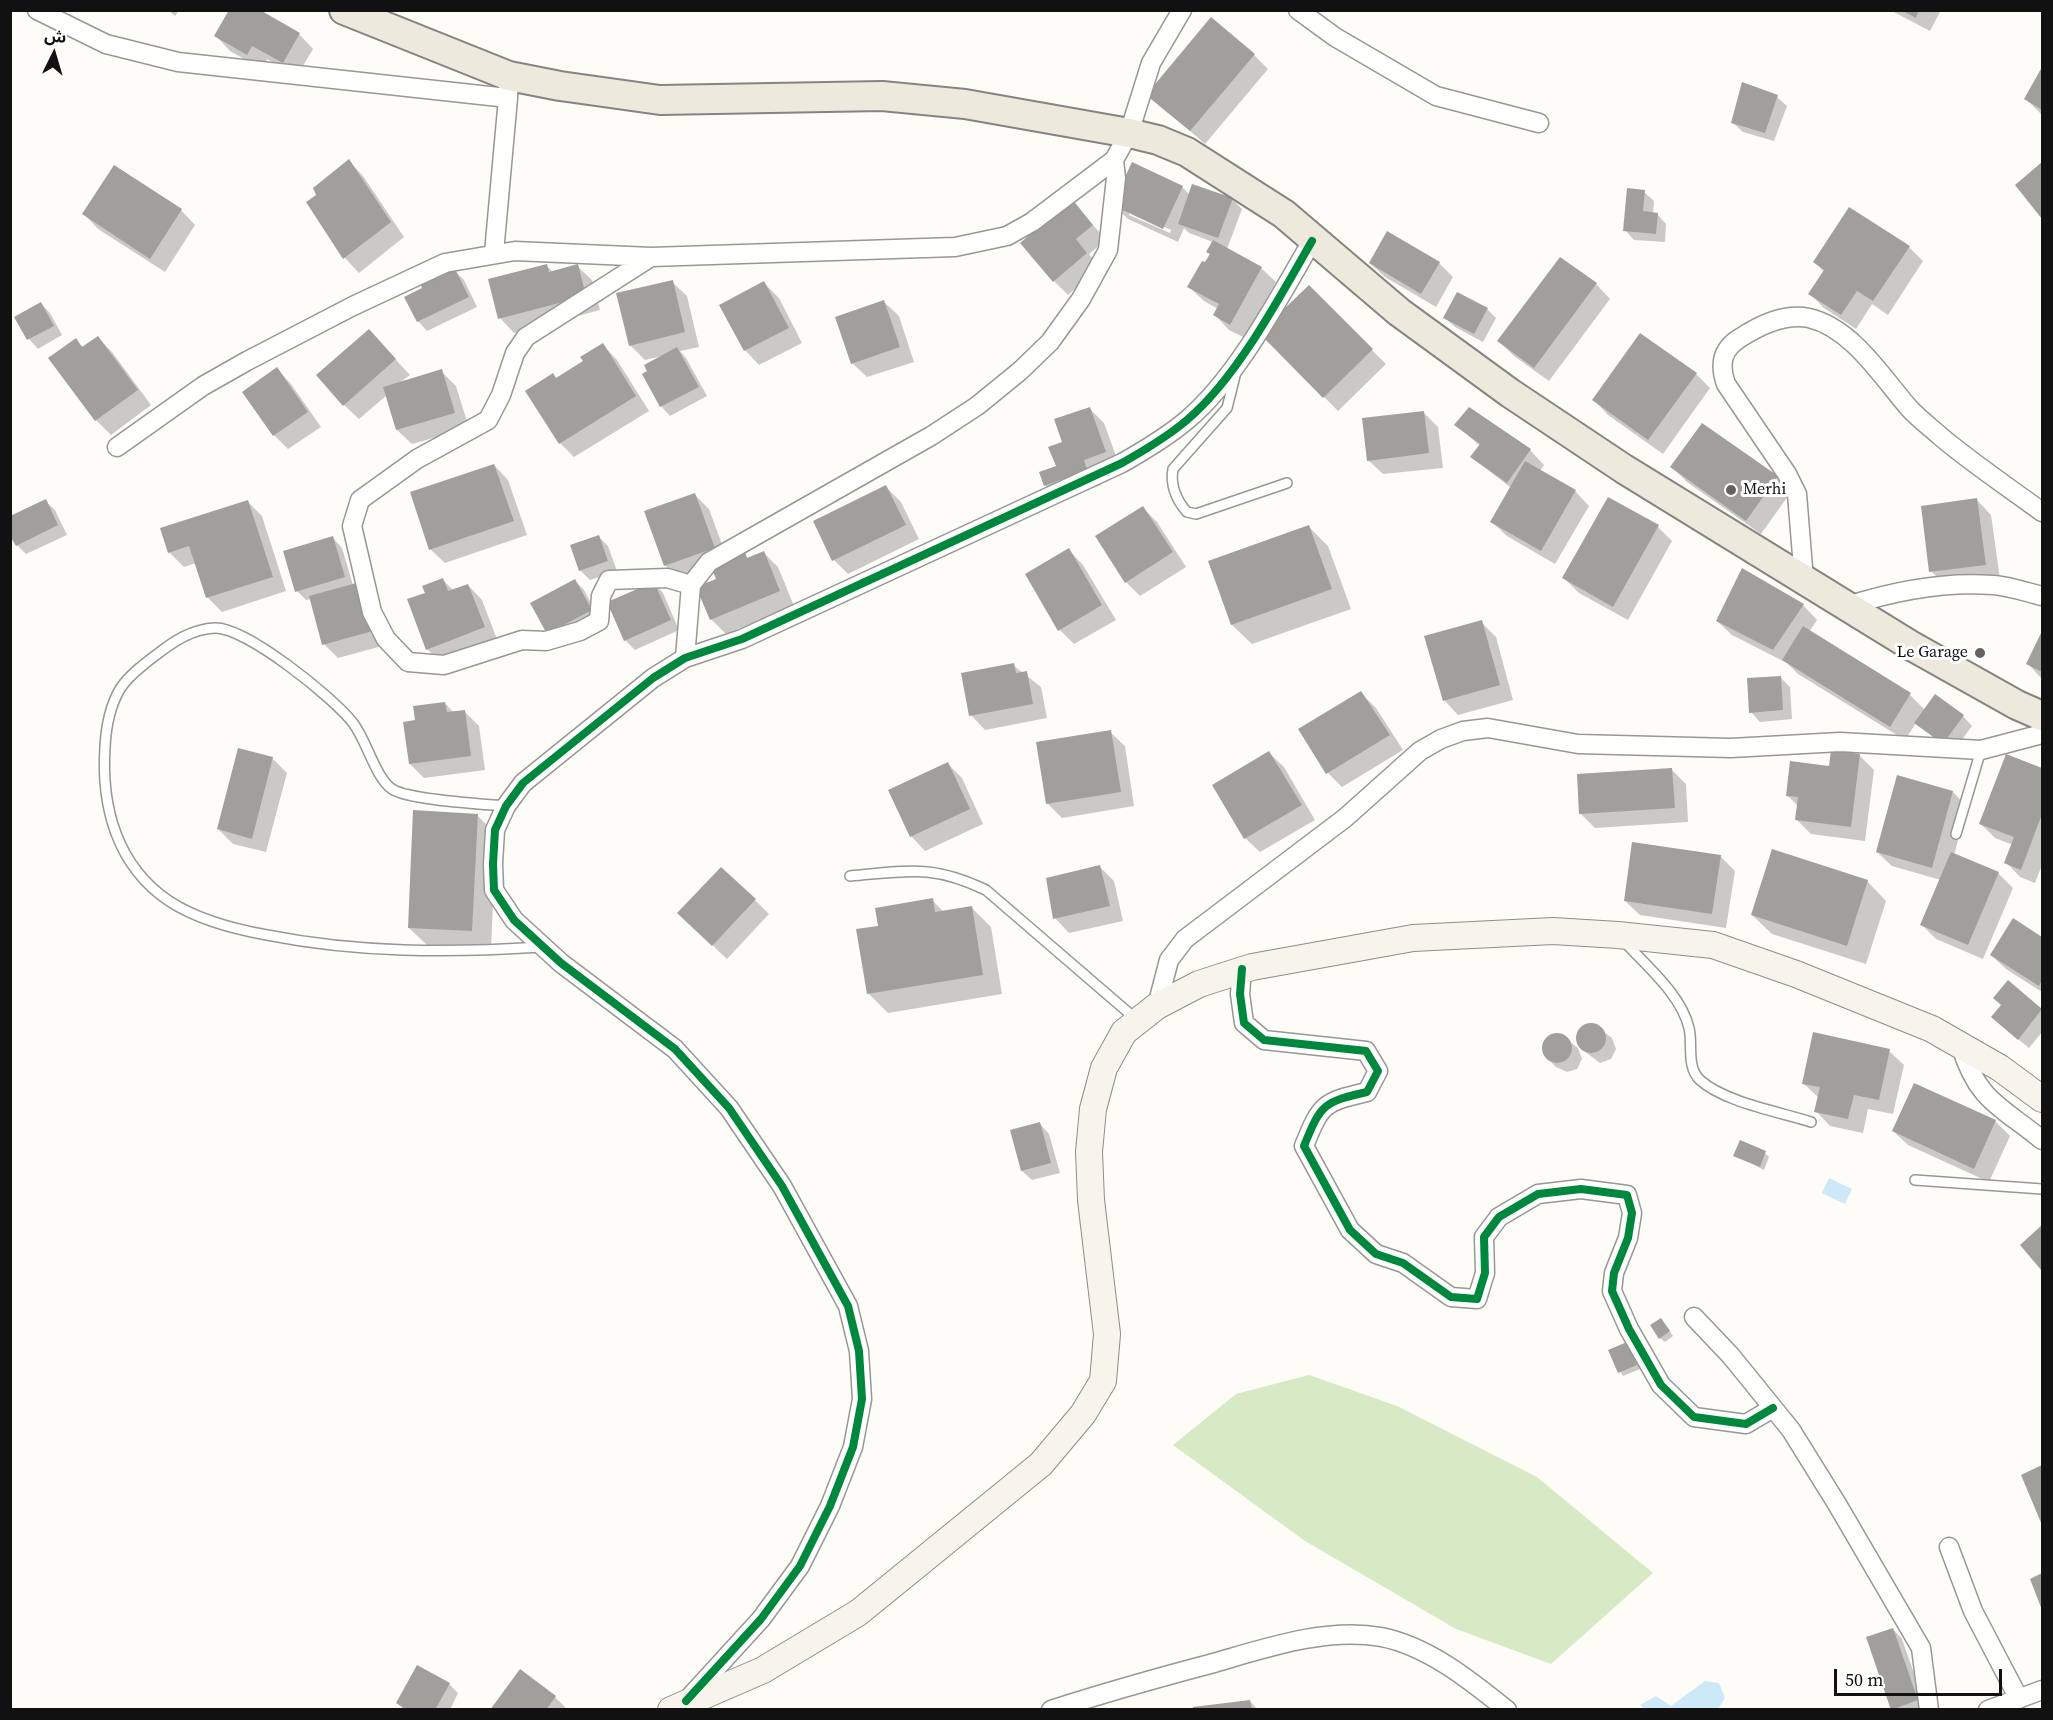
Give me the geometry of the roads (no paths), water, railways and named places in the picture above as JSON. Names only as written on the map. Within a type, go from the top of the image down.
[{"type":"main road","points":[[344,10],[509,87],[660,100],[882,96],[965,104],[1158,140],[1186,152],[1284,214],[1312,241],[1399,312],[1510,393],[1624,469],[1910,645],[2017,705],[2043,716]]},
{"type":"main road","points":[[679,1705],[763,1670],[858,1613],[1041,1464],[1083,1414],[1103,1381],[1107,1334],[1091,1200],[1089,1152],[1093,1109],[1104,1068],[1124,1032],[1147,1013],[1199,984],[1242,969],[1413,938],[1553,931],[1713,945],[1796,974],[1932,1029],[2000,1068],[2043,1100]]},
{"type":"street","points":[[37,10],[106,44],[178,62],[509,87],[494,253]]},
{"type":"street","points":[[117,447],[203,386],[313,326],[445,263],[515,251],[651,257],[955,247],[1007,236],[1032,222],[1114,160],[1129,133],[1151,63],[1182,10]]},
{"type":"street","points":[[1298,10],[1335,37],[1436,96],[1539,123]]},
{"type":"street","points":[[685,658],[691,585],[709,562],[931,436],[977,406],[1020,371],[1050,342],[1081,299],[1108,250],[1116,178],[1114,160]]},
{"type":"street","points":[[679,1705],[774,1602],[800,1566],[830,1506],[853,1447],[862,1399],[859,1351],[848,1306],[782,1186],[729,1108],[675,1049],[561,963],[514,920],[494,890],[495,830],[506,806],[523,783],[653,678],[685,658],[742,639],[1122,463],[1154,445],[1188,420],[1212,395],[1242,354],[1312,241]]},
{"type":"street","points":[[651,257],[526,337],[515,353],[501,395],[488,420],[417,459],[360,500],[352,526],[372,612],[386,639],[408,663],[444,664],[522,640],[546,641],[580,631],[599,621],[601,596],[609,580],[667,578],[691,585]]},
{"type":"street","points":[[1804,580],[1797,494],[1787,474],[1726,384],[1722,371],[1722,358],[1729,344],[1761,324],[1787,318],[1808,318],[1828,326],[1857,347],[1911,411],[1941,437],[2043,512]]},
{"type":"street","points":[[1847,606],[1894,591],[1948,586],[1994,585],[2043,596]]},
{"type":"street","points":[[1147,1013],[1169,960],[1185,939],[1345,818],[1420,751],[1441,739],[1463,731],[1488,728],[1578,744],[1731,748],[1840,742],[1981,750],[2043,734]]},
{"type":"street","points":[[1242,969],[1240,994],[1244,1023],[1263,1040],[1366,1052],[1378,1071],[1367,1092],[1333,1100],[1317,1113],[1304,1146],[1350,1230],[1376,1254],[1403,1263],[1451,1297],[1477,1299],[1485,1273],[1484,1237],[1499,1217],[1538,1194],[1581,1189],[1627,1195],[1632,1213],[1628,1238],[1614,1273],[1612,1291],[1629,1329],[1660,1385],[1695,1417],[1746,1424],[1773,1408]]},
{"type":"street","points":[[1961,1046],[1977,1086],[1992,1103],[2043,1140]]},
{"type":"street","points":[[1694,1317],[1791,1430],[1837,1504],[1921,1648],[1929,1710]]},
{"type":"street","points":[[1949,1547],[1973,1611],[2019,1699]]},
{"type":"street","points":[[1052,1710],[1269,1648],[1346,1636],[1382,1637],[1415,1649],[1462,1674],[1507,1710]]},
{"type":"street","points":[[1988,1710],[2043,1690]]},
{"type":"lane","points":[[1242,354],[1227,408],[1173,469],[1171,479],[1177,497],[1187,512],[1196,514],[1287,483]]},
{"type":"lane","points":[[506,806],[409,795],[393,790],[383,779],[368,745],[353,723],[333,702],[263,648],[236,632],[218,628],[197,631],[173,642],[145,663],[120,688],[106,725],[103,772],[110,822],[122,850],[141,878],[169,901],[199,917],[239,930],[312,944],[467,952],[544,946]]},
{"type":"lane","points":[[1956,834],[1981,750]]},
{"type":"lane","points":[[850,876],[926,870],[958,876],[986,890],[1147,1013]]},
{"type":"lane","points":[[1618,935],[1684,1009],[1689,1030],[1691,1062],[1698,1079],[1727,1095],[1811,1122]]},
{"type":"lane","points":[[1915,1180],[2043,1189]]},
{"type":"water","points":[[1829,1178],[1852,1189],[1845,1204],[1822,1193]]},
{"type":"water","points":[[1705,1681],[1719,1683],[1725,1698],[1718,1709],[1645,1709],[1640,1705],[1656,1696],[1671,1706]]},
{"type":"place","name":"Merhi","points":[[1731,490]]},
{"type":"place","name":"Le Garage","points":[[1980,653]]}]
